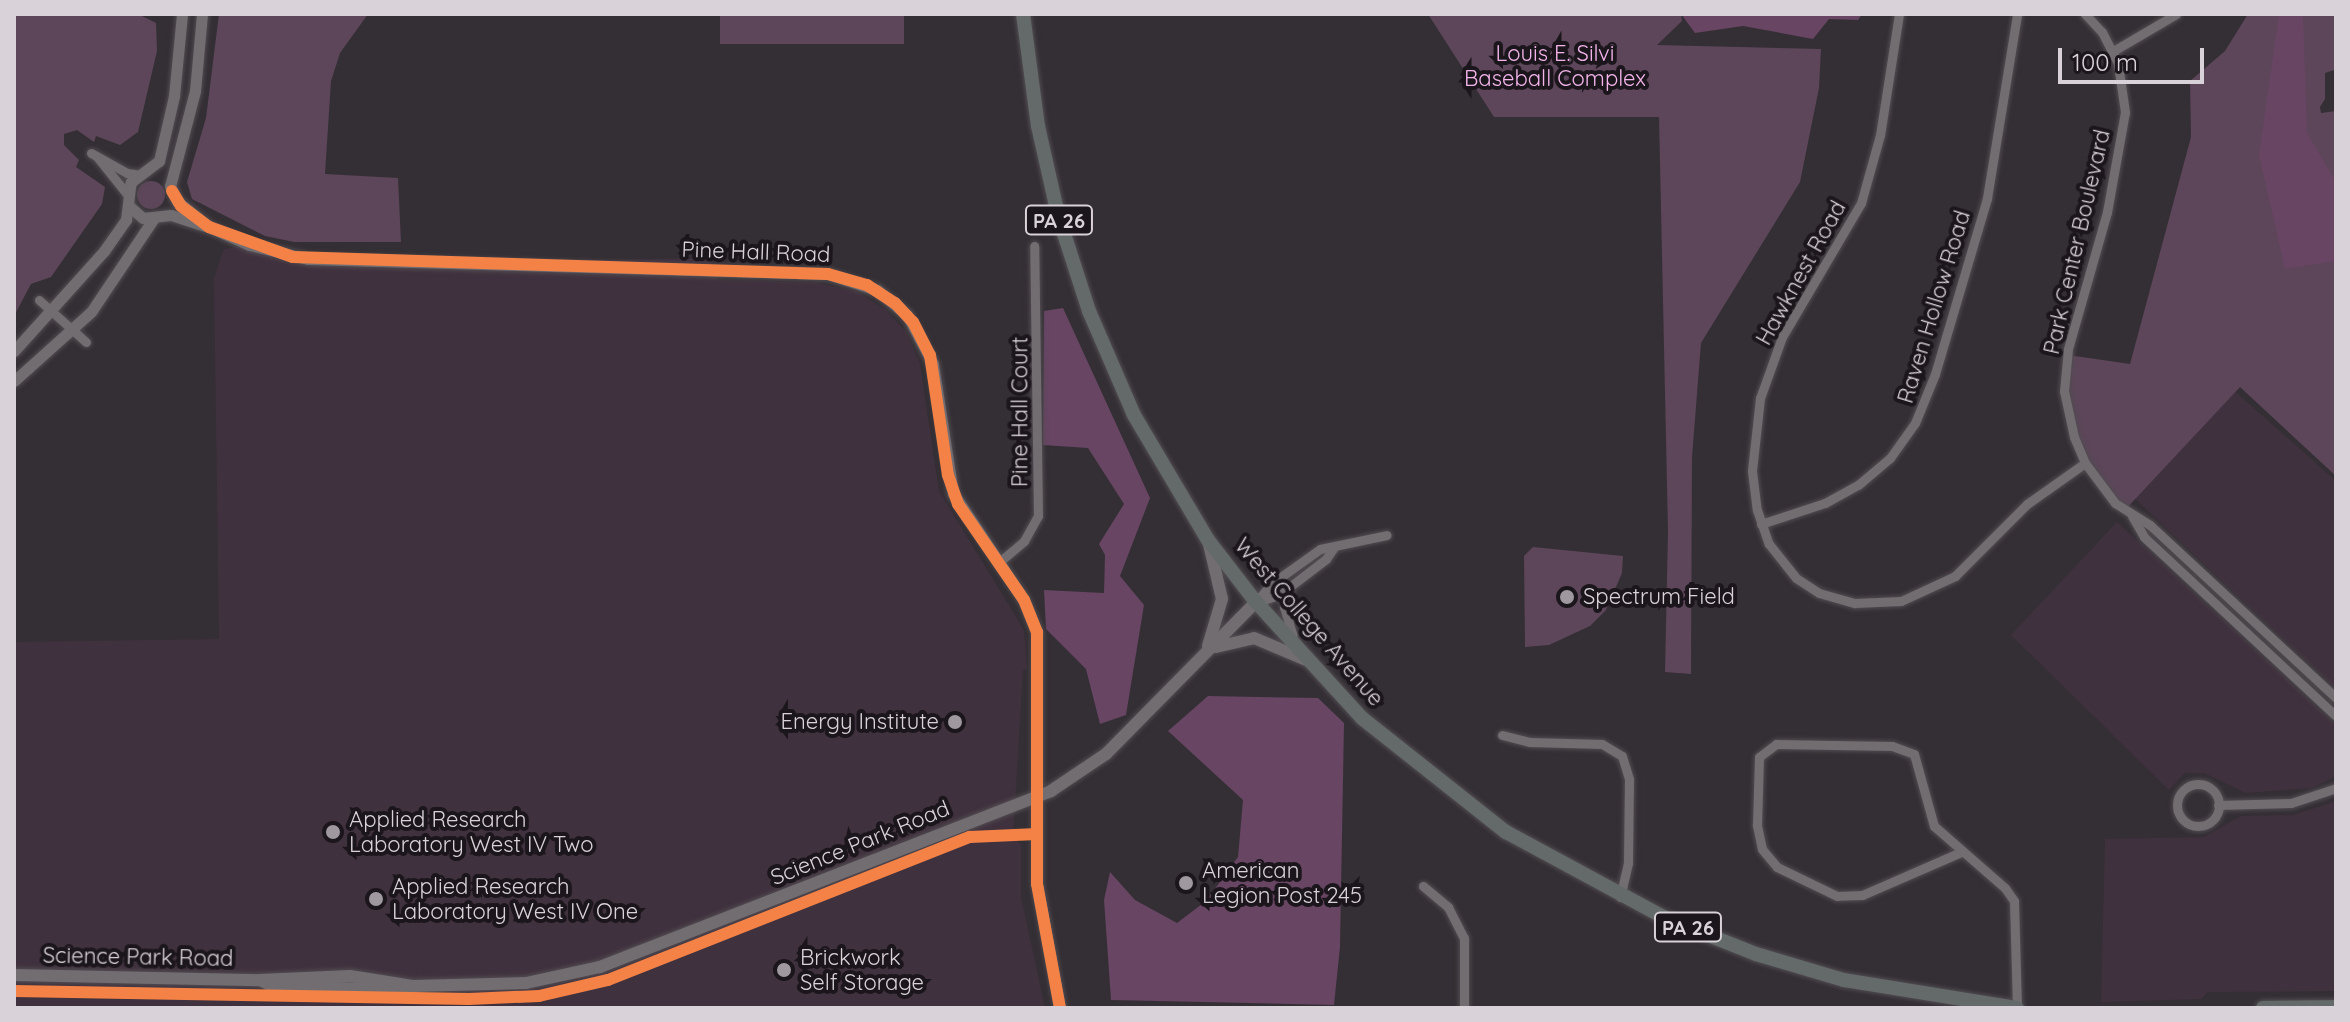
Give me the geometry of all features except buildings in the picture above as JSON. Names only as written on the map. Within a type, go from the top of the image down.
[{"type":"main road","name":"West College Avenue","points":[[1023,14],[1046,166],[1089,311],[1134,415],[1208,540],[1256,602],[1371,726],[1471,807],[1620,897],[1795,967],[1887,990],[2017,1008]]},
{"type":"main road","points":[[1200,659],[1215,629],[1222,599],[1208,540]]},
{"type":"main road","name":"Science Park Road","points":[[14,975],[260,980],[272,986],[403,990],[414,986],[505,985],[578,974],[1036,797],[1106,754],[1256,602]]},
{"type":"main road","points":[[1200,659],[1223,643],[1246,637],[1269,641],[1307,660]]},
{"type":"main road","points":[[2263,1008],[2336,1007]]},
{"type":"street","points":[[14,351],[52,311],[122,226],[127,200],[143,174],[159,161],[167,133],[182,14]]},
{"type":"street","points":[[14,381],[73,330],[116,281],[157,217],[170,206],[171,189],[195,91],[202,14]]},
{"type":"street","name":"Hawknest Road","points":[[1899,14],[1880,135],[1861,203],[1782,337],[1763,386],[1752,471],[1761,524],[1785,567],[1819,593],[1855,603],[1901,601],[1955,576],[2035,497],[2085,463]]},
{"type":"street","name":"Raven Hollow Road","points":[[1761,524],[1825,503],[1858,485],[1890,458],[1915,423],[1935,374],[1987,198],[2017,14]]},
{"type":"street","name":"Park Center Boulevard","points":[[2085,14],[2113,51],[2123,80],[2122,131],[2107,212],[2070,339],[2064,382],[2069,418],[2085,463],[2132,516],[2144,537],[2336,716]]},
{"type":"street","points":[[2113,51],[2176,14]]},
{"type":"street","name":"Pine Hall Road","points":[[209,227],[181,206],[160,176],[143,174],[95,156],[139,216],[209,227],[259,249],[308,259],[828,274],[867,285],[903,311],[926,343],[950,484],[1024,600],[1037,632],[1038,901],[1060,1008]]},
{"type":"street","name":"Pine Hall Court","points":[[998,563],[1024,541],[1038,516],[1034,246]]},
{"type":"street","points":[[39,300],[86,342]]},
{"type":"street","name":"Park Center Boulevard","points":[[2132,516],[2150,525],[2336,698]]},
{"type":"street","points":[[1256,602],[1271,584],[1320,549],[1387,535]]},
{"type":"street","points":[[1256,602],[1279,595],[1334,547]]},
{"type":"street","points":[[1293,584],[1285,616],[1307,660]]},
{"type":"street","points":[[1502,735],[1530,742],[1602,744],[1622,756],[1629,779],[1628,863],[1620,897]]},
{"type":"street","points":[[1961,852],[1862,895],[1837,896],[1777,867],[1762,849],[1757,825],[1759,757],[1776,744],[1910,751],[1920,763],[1931,820],[1961,852],[2005,888],[2014,901],[2017,1008]]},
{"type":"street","points":[[2197,784],[2212,790],[2218,805],[2213,818],[2196,826],[2180,816],[2177,803],[2183,790],[2197,784]]},
{"type":"street","points":[[2218,805],[2291,803],[2336,788]]},
{"type":"street","points":[[1423,886],[1448,907],[1464,938],[1464,1008]]},
{"type":"shaded area","points":[[1681,14],[1862,14],[1858,20],[1829,19],[1813,39],[1743,26],[1695,33]]},
{"type":"shaded area","points":[[2279,14],[2303,14],[2307,133],[2336,182],[2336,261],[2285,269],[2259,155]]},
{"type":"shaded area","points":[[249,245],[278,254],[444,263],[709,258],[718,280],[817,283],[857,292],[886,310],[906,332],[920,364],[939,491],[1024,630],[1027,669],[1023,670],[1013,838],[1021,844],[1021,897],[1045,1008],[14,1008],[14,642],[219,639],[214,278],[224,249]]},
{"type":"shaded area","points":[[1063,308],[1150,498],[1120,576],[1144,605],[1126,715],[1100,724],[1086,669],[1046,629],[1044,590],[1104,593],[1105,555],[1099,544],[1124,504],[1088,448],[1043,445],[1044,311]]},
{"type":"shaded area","points":[[2229,386],[2336,481],[2336,688],[2129,493]]},
{"type":"shaded area","points":[[2117,522],[2336,725],[2336,776],[2312,788],[2246,793],[2204,773],[2185,773],[2169,790],[2011,635]]},
{"type":"shaded area","points":[[1208,696],[1318,698],[1344,723],[1340,947],[1334,1005],[1111,1000],[1104,900],[1110,872],[1135,900],[1177,923],[1206,901],[1238,857],[1243,800],[1168,731]]},
{"type":"shaded area","points":[[2336,801],[2336,991],[2208,992],[2201,999],[2101,1002],[2105,839],[2204,837],[2241,816],[2293,815]]},
{"type":"green space","points":[[14,14],[138,14],[156,23],[157,51],[138,132],[120,145],[96,136],[94,142],[77,130],[64,134],[64,145],[79,160],[76,167],[105,187],[102,204],[51,277],[31,284],[14,316]]},
{"type":"green space","points":[[219,14],[368,14],[340,53],[331,81],[325,174],[398,178],[401,242],[294,242],[265,236],[192,199],[187,182],[206,118]]},
{"type":"green space","points":[[720,14],[904,14],[904,44],[720,44]]},
{"type":"green space","name":"Louis E. Silvi Baseball Complex","points":[[1428,14],[1681,14],[1682,21],[1657,45],[1821,49],[1819,88],[1800,182],[1701,343],[1692,457],[1691,674],[1665,672],[1668,531],[1659,117],[1494,117]]},
{"type":"green space","points":[[2248,14],[2336,14],[2336,78],[2334,70],[2325,73],[2325,99],[2320,107],[2321,113],[2336,111],[2336,476],[2240,387],[2124,511],[2090,472],[2068,415],[2068,355],[2130,364],[2191,137],[2190,81],[2225,51]]},
{"type":"green space","points":[[151,181],[161,185],[165,195],[161,205],[151,209],[141,205],[137,195],[141,185]]},
{"type":"green space","name":"Spectrum Field","points":[[1533,547],[1623,556],[1622,573],[1606,610],[1590,626],[1549,645],[1525,647],[1524,556]]},
{"type":"cycle path","points":[[172,191],[181,206],[209,227],[293,257],[828,274],[867,285],[895,303],[913,322],[930,355],[948,475],[958,504],[1024,600],[1037,632],[1037,884],[1060,1008]]},
{"type":"cycle path","points":[[14,991],[469,999],[539,996],[608,980],[970,837],[1037,834]]},
{"type":"place","name":"Spectrum Field","points":[[1567,597]]},
{"type":"place","name":"Energy Institute","points":[[955,722]]},
{"type":"place","name":"Applied Research Laboratory West IV Two","points":[[333,832]]},
{"type":"place","name":"American Legion Post 245","points":[[1186,883]]},
{"type":"place","name":"Applied Research Laboratory West IV One","points":[[376,899]]},
{"type":"place","name":"Brickwork Self Storage","points":[[784,970]]}]
